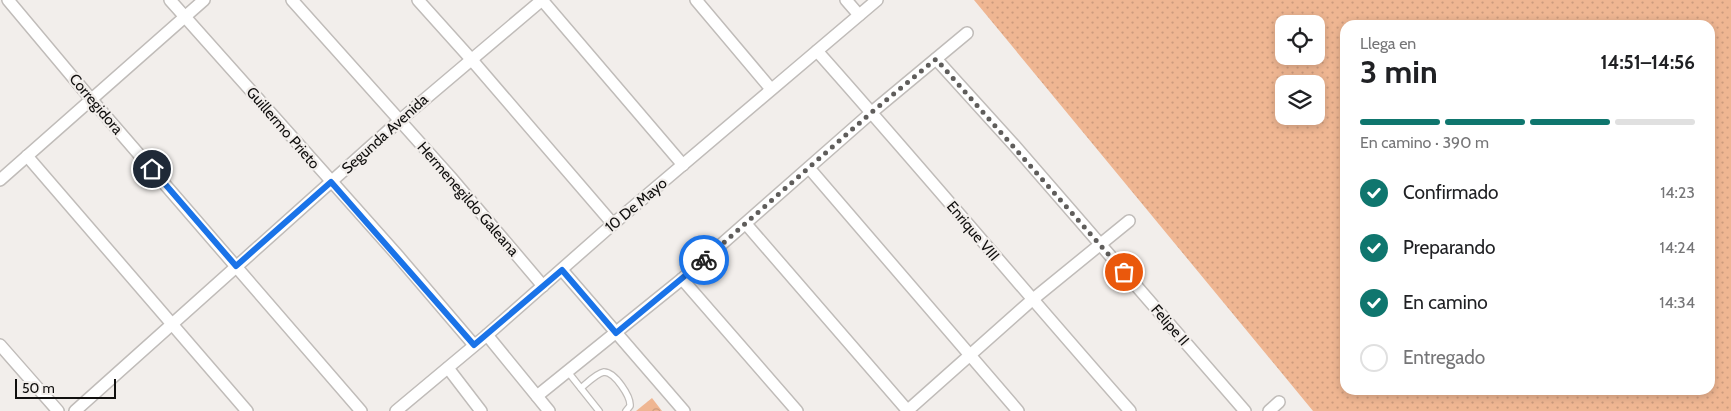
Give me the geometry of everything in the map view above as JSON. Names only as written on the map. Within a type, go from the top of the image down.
[{"type":"street","name":"Corregidora","points":[[8,0],[360,411]]},
{"type":"street","name":"Guillermo Prieto","points":[[170,0],[474,345]]},
{"type":"street","points":[[0,180],[204,0]]},
{"type":"street","name":"Hermenegildo Galeana","points":[[292,0],[453,180],[543,286]]},
{"type":"street","points":[[418,0],[613,224]]},
{"type":"street","points":[[542,0],[684,165]]},
{"type":"street","name":"Segunda Avenida","points":[[75,411],[399,121],[542,0]]},
{"type":"street","points":[[696,0],[771,89]]},
{"type":"street","points":[[846,0],[859,15]]},
{"type":"street","name":"10 De Mayo","points":[[396,411],[877,0]]},
{"type":"street","points":[[537,396],[682,279],[872,112],[967,33]]},
{"type":"street","name":"Enrique VIII","points":[[817,51],[1130,411]]},
{"type":"street","name":"Felipe II","points":[[936,59],[1245,411]]},
{"type":"street","points":[[27,156],[247,411]]},
{"type":"street","points":[[809,168],[1018,411]]},
{"type":"street","points":[[746,224],[908,411],[1032,300],[1129,221]]},
{"type":"street","points":[[562,270],[684,411]]},
{"type":"street","points":[[682,279],[797,411]]},
{"type":"street","points":[[487,335],[549,411]]},
{"type":"street","points":[[0,345],[58,411]]},
{"type":"street","points":[[448,368],[481,411]]},
{"type":"street","points":[[1269,411],[1279,402]]},
{"type":"lane","points":[[568,372],[599,411]]},
{"type":"lane","points":[[580,388],[604,372],[610,374],[628,395],[630,406],[626,411]]},
{"type":"green space","points":[[974,0],[1731,0],[1731,411],[1313,411]]},
{"type":"green space","points":[[652,398],[662,411],[636,411]]},
{"type":"way so far","points":[[704,260],[872,112],[936,59],[1124,272]]},
{"type":"route","points":[[152,169],[236,266],[331,182],[398,256],[474,345],[562,270],[616,333],[704,260]]}]
